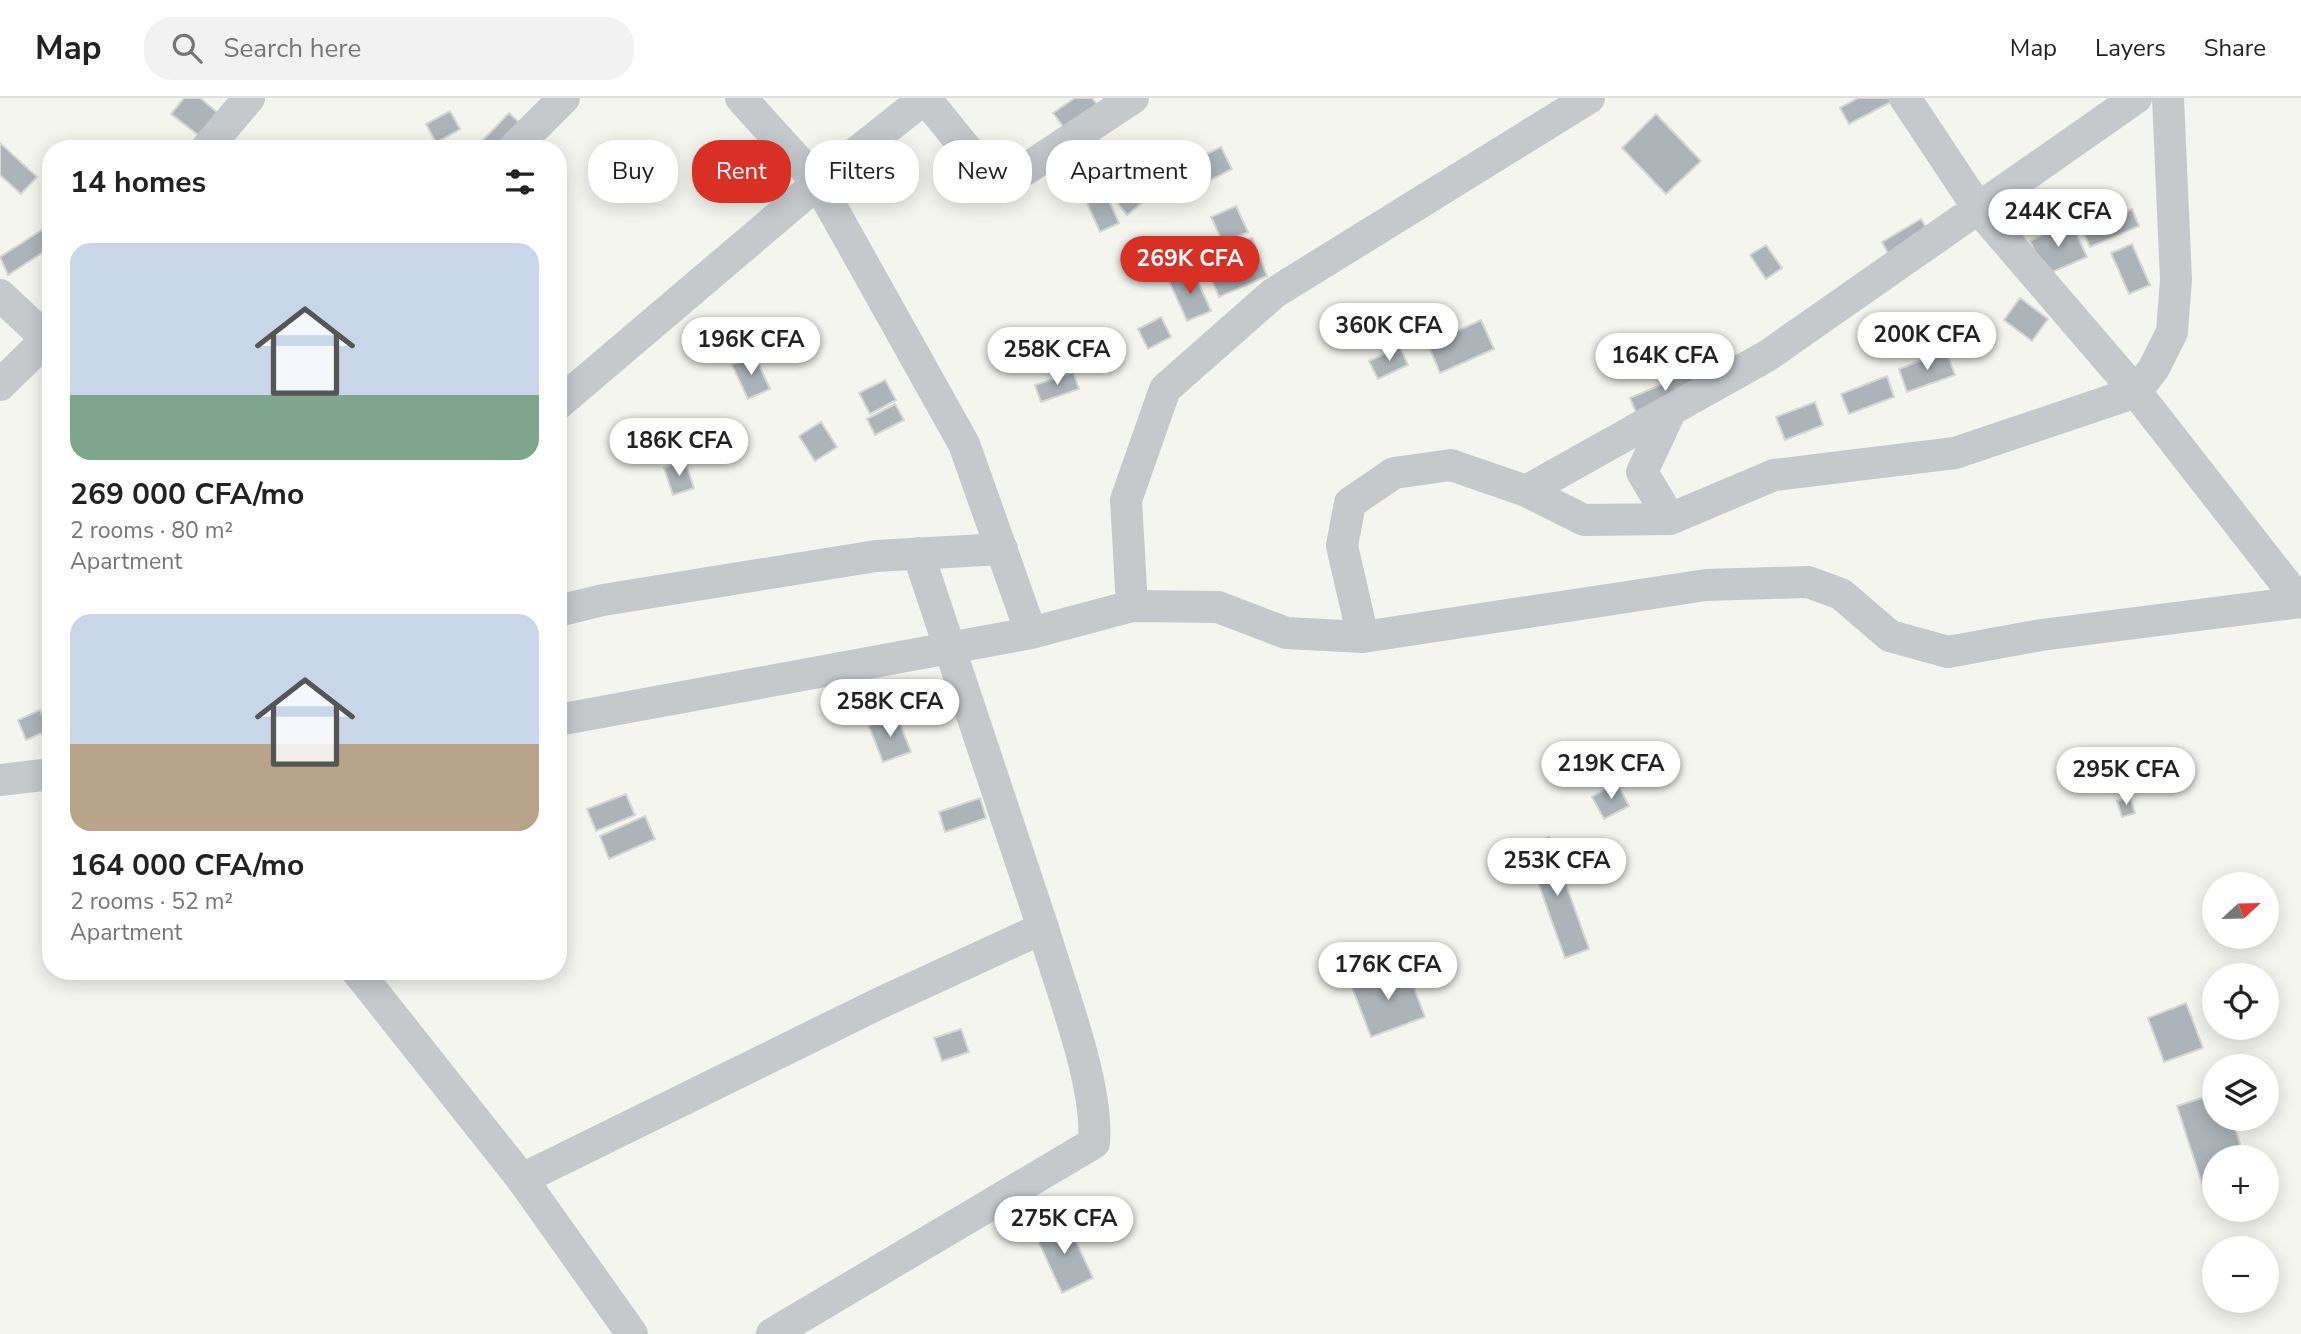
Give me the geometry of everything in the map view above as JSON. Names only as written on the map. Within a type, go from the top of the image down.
[{"type":"street","points":[[214,140],[249,98]]},
{"type":"street","points":[[522,140],[564,98]]},
{"type":"street","points":[[741,98],[805,169]]},
{"type":"street","points":[[872,140],[925,98],[981,167],[1002,173],[1023,171],[1133,98]]},
{"type":"street","points":[[1132,606],[1126,500],[1166,388],[1273,293],[1589,98]]},
{"type":"street","points":[[1905,98],[1978,208],[2136,392],[2300,602]]},
{"type":"street","points":[[1526,491],[1767,356],[2136,98]]},
{"type":"street","points":[[1363,637],[1342,546],[1350,503],[1394,473],[1451,465],[1526,491],[1584,520],[1670,519],[1774,475],[1955,453],[2136,392],[2154,368],[2172,332],[2176,280],[2168,98]]},
{"type":"street","points":[[567,396],[805,194]]},
{"type":"street","points":[[829,203],[964,444],[1031,633]]},
{"type":"street","points":[[0,295],[42,332]]},
{"type":"street","points":[[0,385],[42,346]]},
{"type":"street","points":[[1670,412],[1642,472],[1670,519]]},
{"type":"street","points":[[567,609],[603,600],[876,556],[1002,549]]},
{"type":"street","points":[[772,1334],[1094,1143],[1096,1118],[1088,1084],[1043,928],[918,553]]},
{"type":"street","points":[[567,718],[1031,633],[1132,606],[1218,607],[1286,633],[1363,637],[1706,585],[1808,582],[1840,594],[1890,636],[1948,652],[2041,635],[2300,602]]},
{"type":"street","points":[[0,780],[42,775]]},
{"type":"street","points":[[522,1179],[867,1009],[1043,928]]},
{"type":"street","points":[[364,980],[522,1179],[632,1334]]},
{"type":"building","points":[[184,98],[200,98],[219,114],[201,137],[171,114]]},
{"type":"building","points":[[1075,98],[1092,98],[1101,110],[1068,133],[1053,113]]},
{"type":"building","points":[[1858,98],[1889,98],[1891,102],[1849,124],[1840,108]]},
{"type":"building","points":[[450,111],[460,129],[441,140],[434,140],[426,124]]},
{"type":"building","points":[[509,113],[523,126],[510,140],[483,140]]},
{"type":"building","points":[[1656,114],[1701,161],[1666,194],[1622,148]]},
{"type":"building","points":[[0,143],[37,177],[21,194],[0,175]]},
{"type":"building","points":[[1221,147],[1232,169],[1211,180],[1211,152]]},
{"type":"building","points":[[1087,203],[1110,203],[1119,223],[1100,232]]},
{"type":"building","points":[[1117,203],[1141,203],[1127,215]]},
{"type":"building","points":[[1236,206],[1248,232],[1223,243],[1211,217]]},
{"type":"building","points":[[2132,209],[2139,226],[2090,247],[2083,231]]},
{"type":"building","points":[[1921,219],[1931,236],[1892,260],[1882,242]]},
{"type":"building","points":[[2071,222],[2087,257],[2045,275],[2030,241]]},
{"type":"building","points":[[42,230],[42,253],[8,275],[0,257]]},
{"type":"building","points":[[1252,238],[1267,276],[1219,297],[1203,259]]},
{"type":"building","points":[[2132,244],[2150,285],[2129,294],[2111,253]]},
{"type":"building","points":[[1766,245],[1782,268],[1766,279],[1750,255]]},
{"type":"building","points":[[1193,270],[1211,311],[1187,321],[1169,281]]},
{"type":"building","points":[[2020,298],[2048,319],[2032,341],[2004,320]]},
{"type":"building","points":[[1161,317],[1171,337],[1148,349],[1138,329]]},
{"type":"building","points":[[1481,320],[1494,349],[1440,373],[1428,344]]},
{"type":"building","points":[[1400,347],[1408,365],[1378,379],[1369,361]]},
{"type":"building","points":[[1946,351],[1955,375],[1907,392],[1899,369]]},
{"type":"building","points":[[754,354],[770,389],[748,399],[732,365]]},
{"type":"building","points":[[1695,370],[1702,384],[1638,417],[1630,398]]},
{"type":"building","points":[[1073,372],[1079,389],[1041,402],[1035,385]]},
{"type":"building","points":[[1887,376],[1894,397],[1849,414],[1841,394]]},
{"type":"building","points":[[885,380],[896,400],[870,414],[859,393]]},
{"type":"building","points":[[1815,402],[1823,425],[1785,440],[1776,417]]},
{"type":"building","points":[[895,404],[904,420],[875,435],[867,419]]},
{"type":"building","points":[[821,422],[837,447],[815,461],[799,436]]},
{"type":"building","points":[[685,461],[694,488],[673,495],[664,468]]},
{"type":"building","points":[[40,710],[42,733],[26,740],[18,720]]},
{"type":"building","points":[[897,716],[911,752],[883,762],[869,726]]},
{"type":"building","points":[[1617,783],[1629,806],[1604,819],[1592,797]]},
{"type":"building","points":[[626,794],[635,815],[596,831],[587,809]]},
{"type":"building","points":[[2130,797],[2135,813],[2122,817],[2117,801]]},
{"type":"building","points":[[980,798],[986,818],[945,832],[939,812]]},
{"type":"building","points":[[645,816],[655,839],[609,859],[600,836]]},
{"type":"building","points":[[1549,837],[1589,949],[1565,958],[1525,846]]},
{"type":"building","points":[[1406,967],[1425,1017],[1371,1037],[1352,987]]},
{"type":"building","points":[[2186,1003],[2203,1048],[2164,1062],[2148,1018]]},
{"type":"building","points":[[961,1029],[969,1052],[942,1061],[934,1038]]},
{"type":"building","points":[[2202,1098],[2202,1131],[2236,1131],[2240,1145],[2202,1145],[2202,1184],[2177,1106]]},
{"type":"building","points":[[1066,1220],[1093,1278],[1062,1293],[1035,1234]]}]
